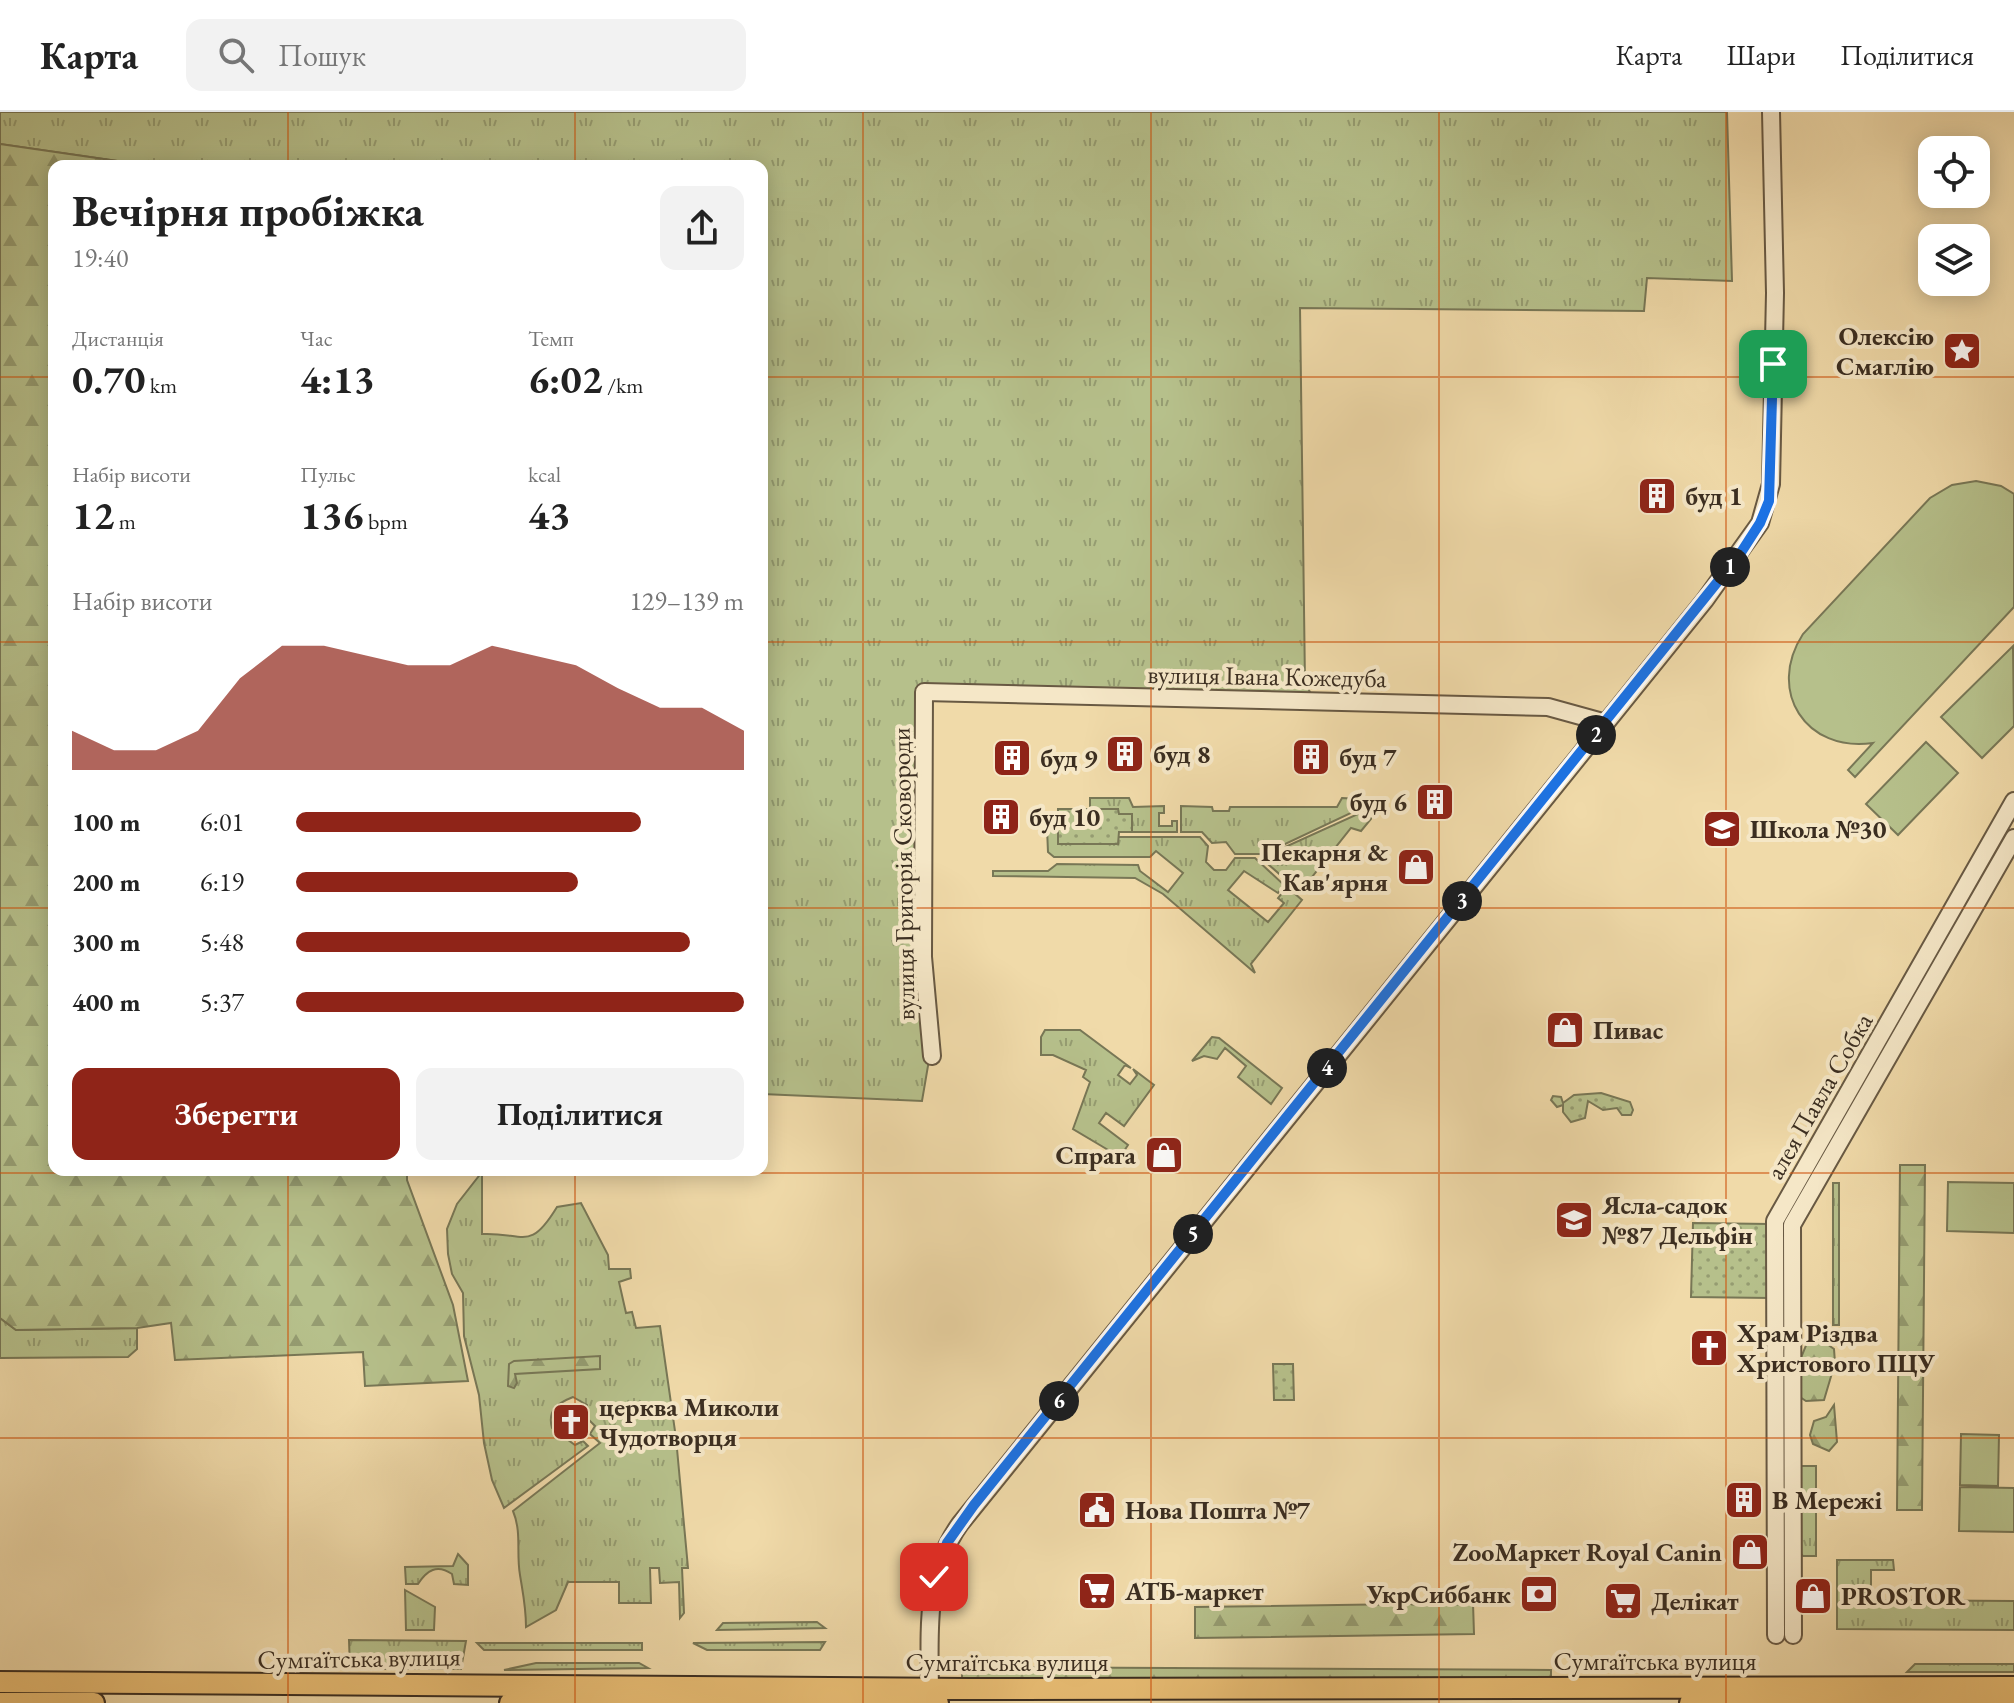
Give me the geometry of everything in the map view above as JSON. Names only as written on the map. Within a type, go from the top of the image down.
[{"type":"main road","name":"Сумгаїтська вулиця","points":[[0,1682],[933,1698]]},
{"type":"main road","name":"Сумгаїтська вулиця","points":[[510,1703],[2014,1687]]},
{"type":"main road","name":"Сумгаїтська вулиця","points":[[1690,1703],[2014,1702]]},
{"type":"main road","points":[[0,1703],[94,1703]]},
{"type":"street","points":[[933,1698],[934,1577],[943,1550],[960,1524],[1606,723],[1740,554],[1760,523],[1769,501],[1775,293],[1771,112]]},
{"type":"street","name":"вулиця Івана Кожедуба","points":[[924,692],[1548,707],[1606,723]]},
{"type":"street","name":"вулиця Григорія Сковороди","points":[[924,692],[923,957],[932,1056]]},
{"type":"street","name":"алея Павла Собка","points":[[2014,801],[1775,1221],[1785,1635],[1792,1225],[2014,838]]},
{"type":"green space","points":[[0,112],[1727,112],[1732,281],[1647,278],[1644,311],[1300,308],[1305,683],[1315,701],[925,692],[929,1060],[922,1101],[768,1094],[768,160],[111,160],[0,144]]},
{"type":"green space","points":[[0,144],[111,160],[48,160],[48,1176],[407,1176],[453,1305],[468,1381],[365,1386],[363,1352],[175,1360],[171,1323],[137,1328],[16,1330],[0,1318]]},
{"type":"green space","points":[[1976,481],[2001,486],[2014,494],[2014,607],[1855,777],[1848,770],[1873,743],[1849,744],[1829,738],[1812,728],[1799,714],[1791,696],[1789,676],[1793,655],[1803,634],[1930,498],[1952,485]]},
{"type":"green space","points":[[2013,646],[2014,726],[1982,758],[1941,717]]},
{"type":"green space","points":[[1926,742],[1958,773],[1898,835],[1866,804]]},
{"type":"green space","points":[[1090,798],[1129,798],[1133,807],[1164,806],[1164,813],[1159,813],[1159,826],[1172,826],[1172,821],[1177,821],[1177,832],[1132,832],[1132,815],[1118,814],[1118,809],[1090,809]]},
{"type":"green space","points":[[1342,798],[1361,799],[1370,804],[1264,854],[1235,854],[1226,842],[1212,843],[1202,832],[1181,832],[1181,806],[1212,807],[1213,811],[1229,811],[1230,807],[1337,807]]},
{"type":"green space","points":[[1371,808],[1371,819],[1361,831],[1351,828],[1300,892],[1261,858]]},
{"type":"green space","points":[[1058,809],[1118,809],[1119,814],[1132,814],[1132,832],[1119,832],[1118,844],[1058,844]]},
{"type":"green space","points":[[1047,828],[1058,828],[1059,844],[1118,844],[1118,837],[1200,837],[1208,846],[1206,862],[1214,870],[1226,870],[1235,858],[1255,858],[1284,885],[1278,893],[1244,871],[1228,890],[1268,922],[1284,903],[1278,898],[1287,887],[1302,900],[1251,964],[1255,973],[1163,894],[1135,878],[993,876],[993,871],[1048,871],[1057,864],[1138,865],[1140,871],[1168,892],[1183,873],[1156,851],[1150,857],[1054,857],[1048,852]]},
{"type":"green space","points":[[1045,1030],[1080,1030],[1131,1068],[1125,1065],[1118,1075],[1130,1084],[1137,1075],[1133,1069],[1154,1085],[1124,1126],[1106,1113],[1099,1123],[1128,1145],[1120,1157],[1073,1129],[1090,1082],[1083,1077],[1086,1070],[1053,1055],[1041,1055],[1041,1037]]},
{"type":"green space","points":[[1212,1037],[1219,1038],[1282,1088],[1271,1104],[1238,1077],[1246,1066],[1225,1048],[1217,1059],[1204,1056],[1192,1061]]},
{"type":"green space","points":[[1601,1093],[1630,1102],[1631,1115],[1622,1115],[1617,1108],[1603,1110],[1588,1101],[1585,1118],[1571,1122],[1563,1112],[1563,1105],[1557,1107],[1551,1100],[1553,1096],[1561,1097],[1563,1103],[1574,1095]]},
{"type":"green space","points":[[1900,1165],[1925,1165],[1922,1510],[1897,1510]]},
{"type":"green space","points":[[482,1176],[482,1234],[525,1237],[539,1230],[557,1207],[581,1203],[608,1255],[609,1269],[630,1269],[631,1278],[619,1282],[626,1313],[632,1312],[636,1328],[660,1326],[676,1438],[688,1568],[682,1568],[684,1613],[680,1618],[679,1582],[660,1583],[659,1568],[650,1568],[651,1603],[619,1603],[619,1582],[568,1582],[556,1610],[526,1627],[513,1511],[600,1443],[590,1434],[595,1426],[585,1416],[587,1405],[573,1397],[558,1405],[552,1412],[552,1428],[575,1445],[583,1441],[588,1446],[504,1508],[492,1480],[484,1443],[479,1395],[464,1336],[463,1293],[452,1274],[448,1254],[447,1229],[457,1204]]},
{"type":"green space","points":[[1948,1182],[2014,1183],[2014,1233],[1947,1231]]},
{"type":"green space","points":[[1833,1183],[1839,1183],[1839,1325],[1833,1325]]},
{"type":"green space","points":[[1693,1223],[1770,1224],[1770,1298],[1691,1297]]},
{"type":"green space","points":[[0,1318],[16,1330],[137,1328],[137,1349],[128,1357],[0,1358]]},
{"type":"green space","points":[[1820,1339],[1834,1349],[1835,1363],[1824,1400],[1806,1401],[1800,1397],[1800,1360],[1807,1343]]},
{"type":"green space","points":[[600,1356],[600,1369],[515,1374],[517,1383],[514,1388],[508,1386],[509,1364],[514,1361]]},
{"type":"green space","points":[[1273,1364],[1293,1364],[1294,1400],[1274,1400]]},
{"type":"green space","points":[[1834,1405],[1837,1442],[1829,1451],[1813,1444],[1810,1435],[1814,1421],[1826,1417]]},
{"type":"green space","points":[[1961,1434],[1999,1435],[1998,1486],[1960,1485]]},
{"type":"green space","points":[[1798,1466],[1816,1466],[1816,1556],[1803,1556],[1798,1551]]},
{"type":"green space","points":[[1960,1487],[2014,1488],[2014,1532],[1959,1531]]},
{"type":"green space","points":[[458,1554],[468,1565],[468,1585],[454,1584],[452,1574],[442,1569],[429,1572],[418,1584],[406,1584],[405,1567],[453,1566]]},
{"type":"green space","points":[[1837,1560],[1893,1560],[1894,1570],[1871,1570],[1871,1600],[2014,1601],[2014,1630],[1837,1629]]},
{"type":"green space","points":[[405,1590],[435,1607],[434,1630],[406,1630]]},
{"type":"green space","points":[[1473,1603],[1474,1634],[1195,1638],[1195,1607]]},
{"type":"green space","points":[[817,1622],[825,1628],[717,1630],[723,1623]]},
{"type":"green space","points":[[349,1640],[466,1641],[461,1669],[350,1669]]},
{"type":"green space","points":[[825,1642],[820,1650],[707,1650],[693,1643]]},
{"type":"green space","points":[[477,1643],[642,1643],[642,1650],[484,1650]]},
{"type":"green space","points":[[536,1663],[639,1663],[648,1668],[504,1670]]},
{"type":"green space","points":[[1915,1664],[2014,1664],[2014,1672],[1907,1672]]},
{"type":"green space","points":[[962,1667],[1551,1670],[1551,1683],[962,1680]]},
{"type":"place","name":"Олексію Смаглію","points":[[1962,351]]},
{"type":"place","name":"буд 1","points":[[1657,496]]},
{"type":"place","name":"буд 8","points":[[1125,754]]},
{"type":"place","name":"буд 7","points":[[1311,757]]},
{"type":"place","name":"буд 9","points":[[1012,758]]},
{"type":"place","name":"буд 6","points":[[1435,802]]},
{"type":"place","name":"буд 10","points":[[1001,817]]},
{"type":"place","name":"Школа №30","points":[[1722,829]]},
{"type":"place","name":"Пекарня & Кав'ярня","points":[[1416,867]]},
{"type":"place","name":"Пивас","points":[[1565,1030]]},
{"type":"place","name":"Спрага","points":[[1164,1155]]},
{"type":"place","name":"Ясла-садок №87 Дельфін","points":[[1574,1220]]},
{"type":"place","name":"Храм Різдва Христового ПЦУ","points":[[1709,1348]]},
{"type":"place","name":"церква Миколи Чудотворця","points":[[571,1422]]},
{"type":"place","name":"В Мережі","points":[[1744,1500]]},
{"type":"place","name":"Нова Пошта №7","points":[[1097,1510]]},
{"type":"place","name":"ZooМаркет Royal Canin","points":[[1750,1552]]},
{"type":"place","name":"АТБ-маркет","points":[[1097,1591]]},
{"type":"place","name":"УкрСиббанк","points":[[1539,1594]]},
{"type":"place","name":"PROSTOR","points":[[1813,1596]]},
{"type":"place","name":"Делікат","points":[[1623,1601]]},
{"type":"route","points":[[934,1577],[947,1543],[974,1505],[1740,554],[1760,523],[1769,501],[1773,364]]}]
